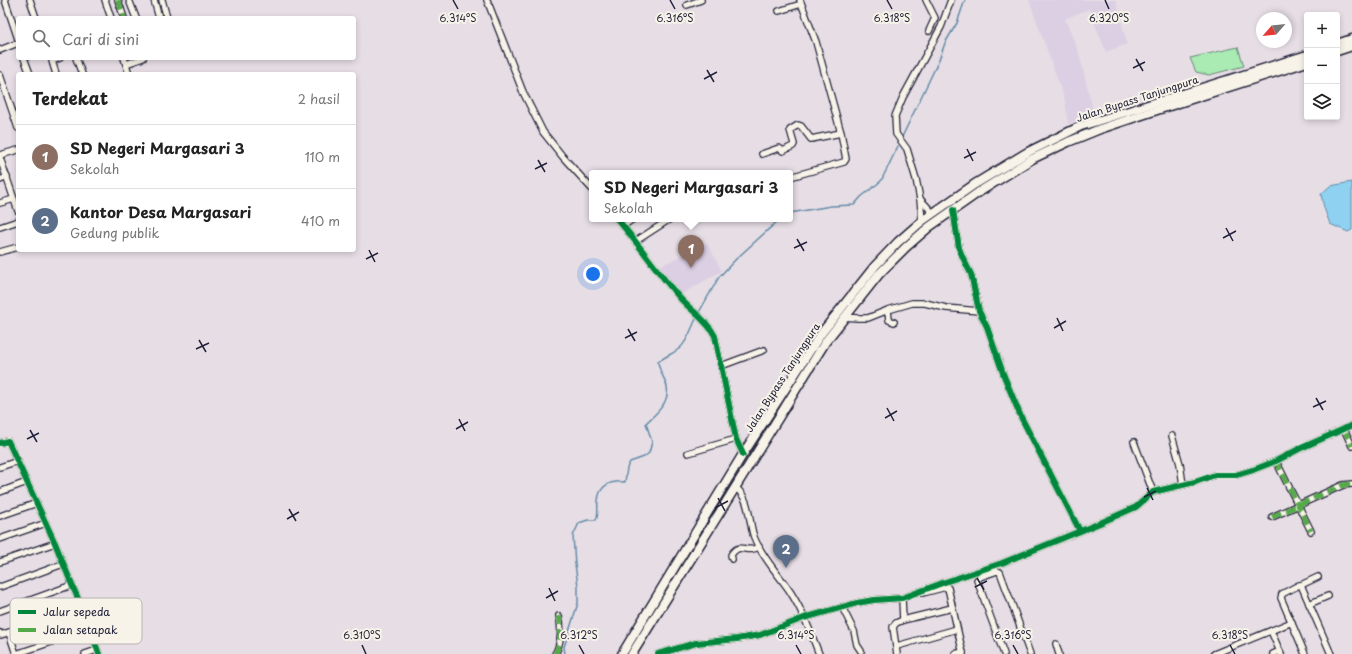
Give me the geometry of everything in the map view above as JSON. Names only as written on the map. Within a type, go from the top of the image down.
[{"type":"highway","points":[[1340,43],[1352,39]]},
{"type":"highway","points":[[1340,50],[1352,46]]},
{"type":"highway","name":"Jalan Bypass Tanjungpura","points":[[622,654],[743,454],[820,335],[875,266],[898,242],[922,221],[975,184],[1028,152],[1081,126],[1166,98],[1304,56]]},
{"type":"highway","name":"Jalan Bypass Tanjungpura","points":[[632,654],[826,341],[879,274],[906,247],[929,227],[953,210],[1032,159],[1100,129],[1304,63]]},
{"type":"street","points":[[5,0],[16,33]]},
{"type":"street","points":[[30,0],[35,16]]},
{"type":"street","points":[[105,0],[110,16]]},
{"type":"street","points":[[118,0],[123,16]]},
{"type":"street","points":[[129,0],[135,16]]},
{"type":"street","points":[[154,0],[159,16]]},
{"type":"street","points":[[162,0],[166,16]]},
{"type":"street","points":[[487,0],[523,92],[543,132],[562,157],[589,186]]},
{"type":"street","points":[[687,5],[701,0]]},
{"type":"street","points":[[926,0],[935,18],[929,31]]},
{"type":"street","points":[[922,221],[920,200],[909,154],[896,134],[895,116],[902,97],[941,27],[951,0]]},
{"type":"street","points":[[779,11],[801,2],[816,42],[845,149],[845,161],[793,176]]},
{"type":"street","points":[[0,50],[16,44]]},
{"type":"street","points":[[25,60],[29,72]]},
{"type":"street","points":[[51,60],[55,72]]},
{"type":"street","points":[[77,60],[81,72]]},
{"type":"street","points":[[125,61],[128,72]]},
{"type":"street","points":[[0,75],[16,122]]},
{"type":"street","points":[[762,154],[779,148],[783,151],[793,146],[794,144],[790,130],[798,125],[801,126],[813,140],[841,133]]},
{"type":"street","points":[[16,151],[0,157],[16,206]]},
{"type":"street","points":[[0,180],[7,177]]},
{"type":"street","points":[[0,203],[14,199]]},
{"type":"street","points":[[920,200],[933,214]]},
{"type":"street","points":[[953,210],[959,248],[962,258],[971,274],[979,311],[1021,417],[1080,530]]},
{"type":"street","points":[[0,227],[16,222]]},
{"type":"street","points":[[620,222],[674,291],[710,327],[715,336],[736,439],[743,454]]},
{"type":"street","points":[[623,226],[629,222]]},
{"type":"street","points":[[636,241],[665,222]]},
{"type":"street","points":[[0,252],[16,248]]},
{"type":"street","points":[[844,317],[868,318],[912,303],[925,303],[946,308],[979,311]]},
{"type":"street","points":[[888,310],[889,320],[894,322]]},
{"type":"street","points":[[721,366],[764,350]]},
{"type":"street","points":[[902,598],[1002,563],[1132,509],[1154,492],[1216,475],[1236,475],[1276,461],[1352,425]]},
{"type":"street","points":[[1344,429],[1352,446]]},
{"type":"street","points":[[1172,436],[1180,464],[1183,485]]},
{"type":"street","points":[[688,453],[736,439]]},
{"type":"street","points":[[0,443],[8,441],[55,543],[78,598]]},
{"type":"street","points":[[1134,442],[1154,492]]},
{"type":"street","points":[[0,467],[18,461]]},
{"type":"street","points":[[1276,461],[1311,532]]},
{"type":"street","points":[[0,492],[27,482]]},
{"type":"street","points":[[1272,517],[1343,485],[1352,484]]},
{"type":"street","points":[[736,487],[747,502],[752,530],[759,547],[791,593],[804,618],[819,654]]},
{"type":"street","points":[[0,516],[37,503]]},
{"type":"street","points":[[0,539],[46,523]]},
{"type":"street","points":[[0,562],[55,543]]},
{"type":"street","points":[[732,559],[732,555],[736,549],[741,547],[752,549],[759,547]]},
{"type":"street","points":[[0,587],[63,564]]},
{"type":"street","points":[[1004,654],[977,580],[980,577],[997,570],[1000,572],[1030,654]]},
{"type":"street","points":[[1305,654],[1280,598],[1282,594],[1296,586],[1318,577]]},
{"type":"street","points":[[36,598],[72,585]]},
{"type":"street","points":[[1301,585],[1331,654]]},
{"type":"street","points":[[658,654],[696,643],[748,638],[760,635],[804,618],[842,607],[874,600],[902,598],[947,587],[963,653],[955,654]]},
{"type":"street","points":[[1309,604],[1328,596]]},
{"type":"street","points":[[902,598],[903,620]]},
{"type":"street","points":[[0,611],[10,607]]},
{"type":"street","points":[[842,607],[850,623],[860,651]]},
{"type":"street","points":[[897,654],[893,627],[896,623],[952,608]]},
{"type":"street","points":[[556,654],[559,645],[559,616]]},
{"type":"street","points":[[1214,654],[1292,622]]},
{"type":"street","points":[[896,646],[957,629]]},
{"type":"street","points":[[1271,631],[1280,653],[1273,654]]},
{"type":"street","points":[[0,633],[1,635],[8,633],[10,638]]},
{"type":"street","points":[[12,644],[16,654],[46,644]]},
{"type":"street","points":[[1056,644],[1059,654]]},
{"type":"street","points":[[85,654],[98,652]]},
{"type":"shaded area","points":[[1029,0],[1116,0],[1127,44],[1106,52],[1089,9],[1065,19],[1079,53],[1094,114],[1068,124],[1065,101]]},
{"type":"shaded area","points":[[707,243],[722,271],[680,295],[660,266]]},
{"type":"green space","points":[[1238,47],[1244,66],[1209,75],[1196,72],[1190,58]]},
{"type":"water","points":[[1352,182],[1352,230],[1348,232],[1330,224],[1321,194],[1330,186]]},
{"type":"waterway","points":[[902,137],[939,60],[945,43],[957,23],[965,0]]},
{"type":"waterway","points":[[793,212],[831,206],[854,205],[861,197],[881,181],[898,146]]},
{"type":"waterway","points":[[698,314],[719,277],[736,259],[777,222]]},
{"type":"waterway","points":[[565,654],[564,647],[578,603],[578,586],[573,536],[579,523],[588,520],[596,520],[599,496],[603,488],[610,483],[625,482],[627,468],[630,462],[644,457],[649,453],[652,442],[646,423],[663,405],[667,395],[666,383],[658,362],[683,345],[697,317]]},
{"type":"marked path","points":[[118,0],[123,16]]},
{"type":"marked path","points":[[1344,429],[1352,446]]},
{"type":"marked path","points":[[1276,461],[1311,531]]},
{"type":"marked path","points":[[1272,517],[1343,485],[1352,484]]},
{"type":"marked path","points":[[555,654],[559,646],[559,616]]},
{"type":"cycle path","points":[[953,210],[959,248],[971,274],[979,311],[987,327],[1004,376],[1021,417],[1080,531]]},
{"type":"cycle path","points":[[620,222],[671,287],[712,330],[715,336],[736,439],[743,454]]},
{"type":"cycle path","points":[[658,654],[696,643],[760,635],[804,618],[857,603],[902,598],[1002,563],[1100,523],[1136,507],[1153,492],[1195,482],[1215,475],[1236,475],[1253,470],[1276,461],[1352,425]]},
{"type":"cycle path","points":[[0,443],[8,441],[55,543],[78,598]]},
{"type":"cycle path","points":[[95,644],[99,654]]},
{"type":"place","name":"SD Negeri Margasari 3","points":[[691,268]]},
{"type":"place","name":"Kantor Desa Margasari","points":[[786,568]]}]
